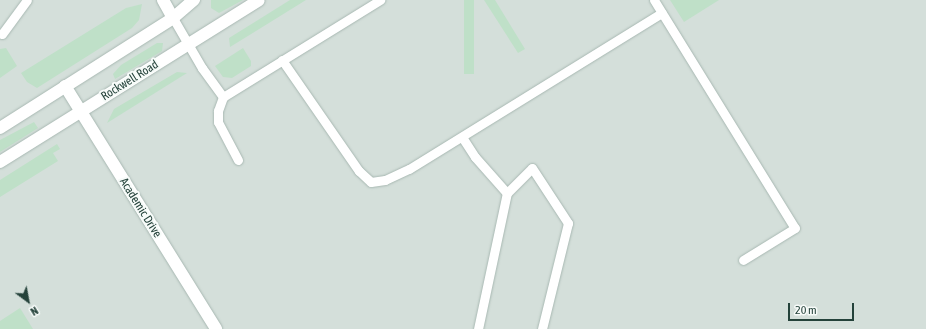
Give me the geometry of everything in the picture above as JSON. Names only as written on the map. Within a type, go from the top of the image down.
[{"type":"street","points":[[163,0],[173,18]]},
{"type":"street","points":[[0,128],[173,18],[194,0]]},
{"type":"street","name":"Rockwell Road","points":[[0,162],[259,0]]},
{"type":"street","name":"Academic Drive","points":[[65,86],[216,329]]},
{"type":"lane","points":[[2,34],[27,0]]},
{"type":"lane","points":[[238,160],[218,122],[218,111],[223,97],[380,0]]},
{"type":"lane","points":[[654,0],[795,228],[743,260]]},
{"type":"lane","points":[[282,60],[359,171],[371,182],[399,175],[662,13]]},
{"type":"lane","points":[[173,18],[188,45],[223,97]]},
{"type":"lane","points":[[462,137],[475,157],[507,193]]},
{"type":"lane","points":[[478,329],[507,193],[532,168],[568,223],[542,329]]},
{"type":"shaded area","points":[[0,0],[926,0],[926,329],[0,329]]},
{"type":"green space","points":[[211,0],[243,0],[219,13],[211,8]]},
{"type":"green space","points":[[290,0],[306,0],[230,47],[229,38]]},
{"type":"green space","points":[[464,0],[474,0],[474,74],[464,74]]},
{"type":"green space","points":[[484,0],[495,0],[525,49],[518,53]]},
{"type":"green space","points":[[670,0],[719,0],[684,22]]},
{"type":"green space","points":[[142,4],[139,20],[132,28],[37,88],[27,82],[21,73],[126,8]]},
{"type":"green space","points":[[157,43],[163,43],[162,51],[115,79],[113,74],[121,65]]},
{"type":"green space","points":[[6,48],[17,66],[0,78],[0,49]]},
{"type":"green space","points":[[243,48],[251,61],[251,66],[232,78],[223,77],[215,66]]},
{"type":"green space","points":[[177,72],[187,73],[107,123],[114,109]]},
{"type":"green space","points":[[34,122],[38,128],[0,152],[0,140]]},
{"type":"green space","points":[[57,144],[60,149],[53,153],[58,161],[0,197],[0,180]]},
{"type":"green space","points":[[20,308],[33,329],[0,329],[0,321]]}]
